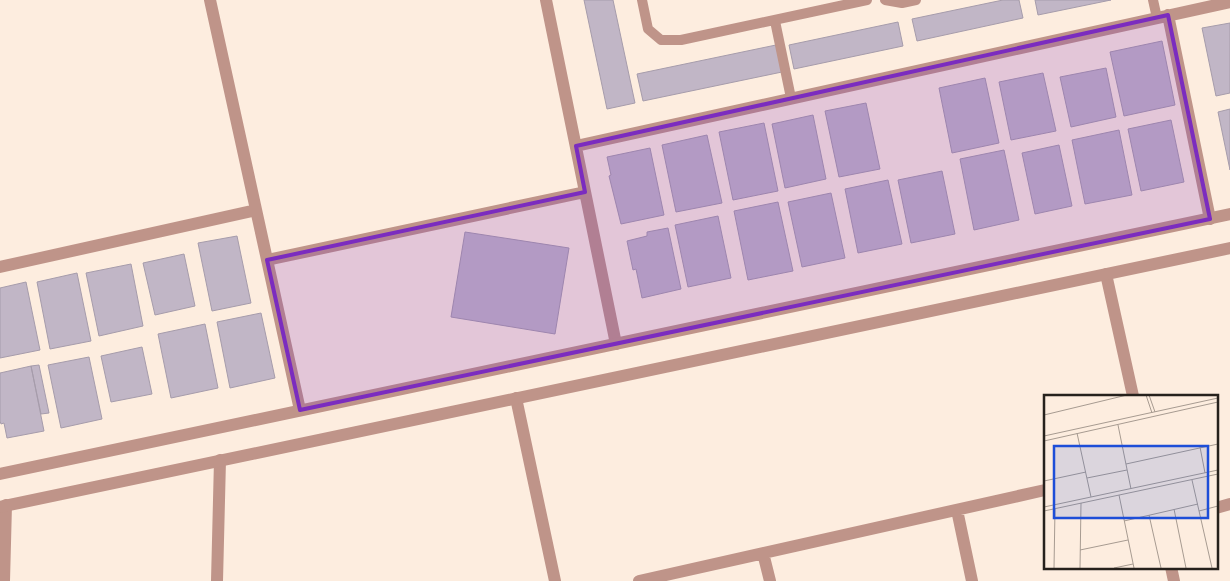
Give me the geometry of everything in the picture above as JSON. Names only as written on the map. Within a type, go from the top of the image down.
[{"type":"street","points":[[210,0],[300,410]]},
{"type":"street","points":[[546,0],[616,344]]},
{"type":"street","points":[[576,146],[1230,2]]},
{"type":"street","points":[[1163,17],[1210,219]]},
{"type":"street","points":[[267,260],[585,192]]},
{"type":"street","points":[[0,267],[256,210]]},
{"type":"street","points":[[0,474],[1230,214]]},
{"type":"street","points":[[4,581],[3,506],[1230,248]]},
{"type":"street","points":[[1106,274],[1133,395]]},
{"type":"street","points":[[516,398],[555,581]]},
{"type":"street","points":[[217,581],[220,460]]},
{"type":"street","points":[[639,581],[1044,490]]},
{"type":"street","points":[[957,510],[972,581]]},
{"type":"street","points":[[764,553],[770,581]]},
{"type":"street","points":[[1171,568],[1174,581]]},
{"type":"lane","points":[[642,0],[648,29],[661,40],[681,40],[867,0]]},
{"type":"lane","points":[[885,0],[902,3],[916,0]]},
{"type":"lane","points":[[1153,0],[1163,17]]},
{"type":"lane","points":[[775,21],[791,98]]},
{"type":"highlighted area","points":[[1168,15],[1210,219],[300,410],[267,260],[585,192],[576,146]]},
{"type":"building","points":[[584,0],[613,0],[635,103],[607,109]]},
{"type":"building","points":[[1003,0],[1019,0],[1023,18],[917,41],[912,19]]},
{"type":"building","points":[[1035,0],[1111,0],[1038,15]]},
{"type":"building","points":[[898,22],[903,46],[794,69],[789,45]]},
{"type":"building","points":[[1230,23],[1230,93],[1216,96],[1202,28]]},
{"type":"building","points":[[1162,41],[1175,105],[1124,116],[1110,52]]},
{"type":"building","points":[[776,45],[782,72],[643,101],[637,74]]},
{"type":"building","points":[[1106,68],[1116,117],[1071,127],[1060,77]]},
{"type":"building","points":[[1043,73],[1056,131],[1011,140],[999,82]]},
{"type":"building","points":[[985,78],[999,143],[952,153],[939,88]]},
{"type":"building","points":[[866,103],[880,169],[839,177],[825,111]]},
{"type":"building","points":[[1230,109],[1230,170],[1218,112]]},
{"type":"building","points":[[813,115],[826,179],[785,188],[772,124]]},
{"type":"building","points":[[1171,120],[1184,182],[1141,191],[1128,129]]},
{"type":"building","points":[[764,123],[778,191],[733,200],[719,132]]},
{"type":"building","points":[[1119,130],[1132,195],[1085,204],[1072,140]]},
{"type":"building","points":[[707,135],[722,203],[676,212],[662,145]]},
{"type":"building","points":[[1059,145],[1072,206],[1035,214],[1022,153]]},
{"type":"building","points":[[650,148],[664,215],[621,224],[609,176],[611,175],[607,157]]},
{"type":"building","points":[[1004,150],[1019,220],[974,230],[960,159]]},
{"type":"building","points":[[942,171],[955,234],[911,243],[898,180]]},
{"type":"building","points":[[888,180],[902,244],[858,253],[845,189]]},
{"type":"building","points":[[831,193],[845,258],[802,267],[788,202]]},
{"type":"building","points":[[778,202],[793,271],[748,280],[734,211]]},
{"type":"building","points":[[718,216],[731,278],[688,287],[675,225]]},
{"type":"building","points":[[668,228],[681,289],[642,298],[636,269],[633,270],[627,241],[647,236],[647,232]]},
{"type":"building","points":[[465,232],[569,248],[555,334],[451,317]]},
{"type":"building","points":[[237,236],[251,303],[212,311],[198,243]]},
{"type":"building","points":[[184,254],[195,306],[155,315],[143,263]]},
{"type":"building","points":[[131,264],[143,326],[99,336],[86,273]]},
{"type":"building","points":[[77,273],[91,341],[50,349],[37,282]]},
{"type":"building","points":[[26,282],[40,350],[0,358],[0,288]]},
{"type":"building","points":[[261,313],[275,378],[230,388],[217,322]]},
{"type":"building","points":[[205,324],[218,388],[171,398],[158,334]]},
{"type":"building","points":[[142,347],[152,394],[111,402],[101,356]]},
{"type":"building","points":[[89,357],[102,419],[61,428],[48,365]]},
{"type":"building","points":[[39,365],[49,413],[41,414],[31,366]]},
{"type":"building","points":[[31,366],[44,431],[7,438],[4,423],[1,424],[0,421],[0,373]]}]
